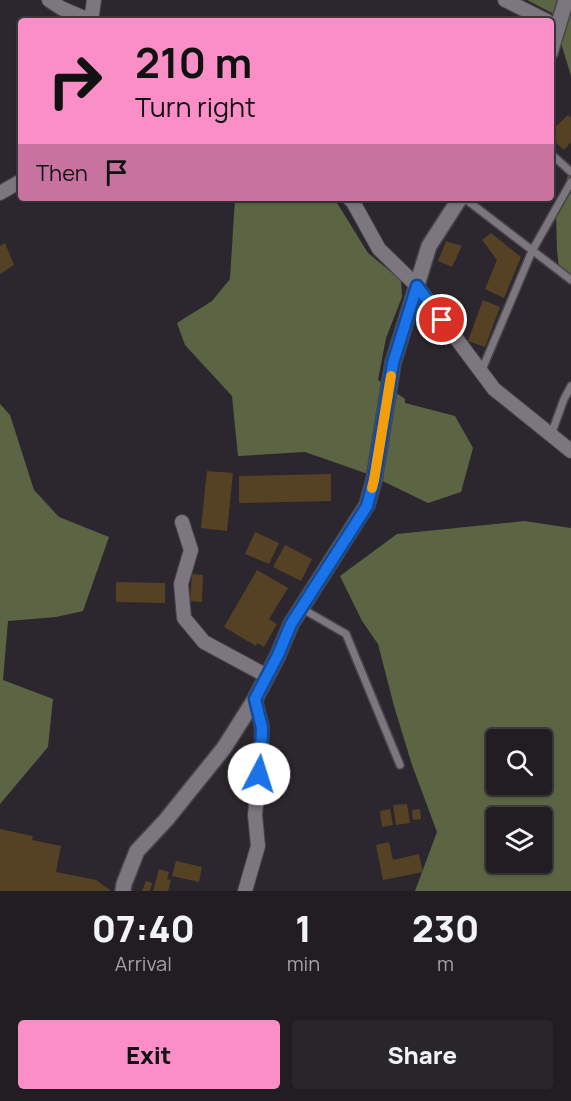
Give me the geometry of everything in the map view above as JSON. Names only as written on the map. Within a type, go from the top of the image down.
[{"type":"street","points":[[49,0],[84,18]]},
{"type":"street","points":[[91,18],[94,0]]},
{"type":"street","points":[[506,0],[540,18]]},
{"type":"street","points":[[554,21],[566,0]]},
{"type":"street","points":[[0,193],[18,183]]},
{"type":"street","points":[[352,201],[379,249],[417,286],[494,389],[571,451]]},
{"type":"street","points":[[123,891],[137,851],[166,820],[224,748],[255,699],[291,624],[367,506],[374,480],[393,363],[429,246],[458,201]]},
{"type":"street","points":[[182,522],[191,550],[181,584],[184,618],[204,642],[267,676]]},
{"type":"street","points":[[245,891],[258,846],[255,815],[262,728],[255,699]]},
{"type":"lane","points":[[554,157],[571,172]]},
{"type":"lane","points":[[481,372],[532,251],[571,182]]},
{"type":"lane","points":[[469,201],[571,280]]},
{"type":"lane","points":[[551,435],[571,386]]},
{"type":"lane","points":[[301,608],[346,634],[400,765]]},
{"type":"green space","points":[[527,0],[571,0],[571,76],[554,18],[552,13]]},
{"type":"green space","points":[[571,167],[571,285],[560,275],[556,209]]},
{"type":"green space","points":[[235,201],[336,201],[368,253],[401,280],[402,297],[386,338],[378,380],[405,399],[405,403],[455,416],[473,448],[461,492],[428,503],[368,474],[305,452],[238,456],[232,396],[185,345],[177,323],[212,301],[230,279]]},
{"type":"green space","points":[[0,404],[10,415],[34,490],[59,517],[109,537],[83,611],[56,617],[8,621],[3,680],[53,699],[48,747],[0,804]]},
{"type":"green space","points":[[524,521],[571,528],[571,891],[415,891],[437,832],[412,765],[378,644],[362,621],[340,576],[397,534]]},
{"type":"building","points":[[568,115],[571,118],[571,142],[564,150],[554,141],[554,128]]},
{"type":"building","points":[[491,233],[521,257],[504,298],[485,289],[497,260],[482,240]]},
{"type":"building","points":[[446,241],[462,246],[452,267],[438,261]]},
{"type":"building","points":[[5,243],[14,265],[0,274],[0,246]]},
{"type":"building","points":[[483,300],[500,307],[485,347],[468,341]]},
{"type":"building","points":[[207,471],[233,473],[227,531],[201,528]]},
{"type":"building","points":[[331,474],[331,501],[239,503],[239,476]]},
{"type":"building","points":[[255,532],[279,543],[269,564],[245,554]]},
{"type":"building","points":[[285,545],[312,559],[301,581],[273,567]]},
{"type":"building","points":[[257,570],[288,588],[269,619],[277,624],[264,647],[257,643],[256,646],[224,627]]},
{"type":"building","points":[[192,574],[203,575],[202,602],[190,601]]},
{"type":"building","points":[[116,582],[165,583],[165,603],[116,602]]},
{"type":"building","points":[[407,804],[410,823],[396,825],[393,805]]},
{"type":"building","points":[[390,809],[393,825],[382,827],[380,811]]},
{"type":"building","points":[[420,809],[421,819],[413,820],[412,810]]},
{"type":"building","points":[[0,829],[33,836],[32,840],[61,846],[56,872],[96,880],[111,891],[0,891]]},
{"type":"building","points":[[389,842],[393,860],[419,854],[423,872],[383,880],[376,845]]},
{"type":"building","points":[[176,861],[202,867],[199,882],[172,876]]},
{"type":"building","points":[[159,869],[169,872],[167,879],[171,880],[168,891],[153,891]]},
{"type":"building","points":[[146,881],[152,883],[150,891],[142,891]]},
{"type":"slow traffic","points":[[372,488],[391,376]]},
{"type":"route","points":[[259,774],[262,728],[255,699],[291,624],[367,506],[374,480],[393,363],[417,286],[442,320]]}]
